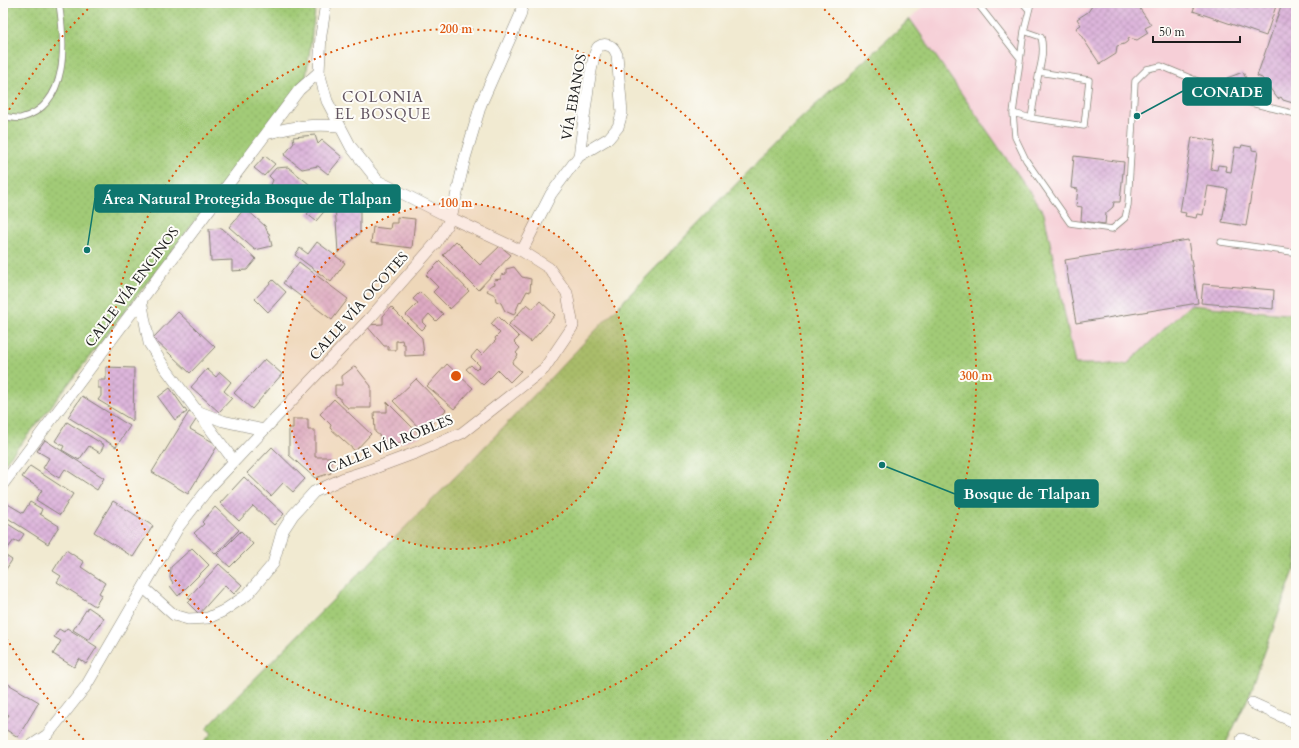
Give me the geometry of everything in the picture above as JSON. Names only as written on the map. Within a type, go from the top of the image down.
[{"type":"street","points":[[319,72],[326,3]]},
{"type":"street","name":"CALLE VÍA OCOTES","points":[[144,588],[179,526],[208,489],[370,317],[436,243],[451,218],[465,158],[481,104],[520,16],[523,3]]},
{"type":"street","name":"VÍA EBANOS","points":[[522,251],[551,194],[579,156],[609,138],[618,127],[622,113],[617,55],[614,49],[609,45],[603,44],[598,47],[592,63],[579,156]]},
{"type":"street","name":"CALLE VÍA ROBLES","points":[[144,588],[174,615],[188,619],[208,618],[223,611],[247,595],[273,564],[282,532],[293,515],[314,492],[344,478],[418,452],[462,433],[544,369],[573,326],[567,293],[549,268],[522,251],[451,218],[378,181],[351,147],[327,101],[319,72]]},
{"type":"street","name":"CALLE VÍA ENCINOS","points":[[3,484],[299,90],[319,72]]},
{"type":"street","points":[[266,134],[290,127],[314,125],[340,126]]},
{"type":"street","points":[[141,300],[150,343],[163,366],[234,461]]},
{"type":"street","points":[[197,411],[224,420],[264,430]]},
{"type":"street","points":[[32,745],[47,734],[86,686],[144,588]]},
{"type":"street","points":[[1252,703],[1296,723]]},
{"type":"street","points":[[1242,738],[1255,745]]},
{"type":"lane","points":[[3,116],[20,118],[40,110],[54,94],[62,63],[63,31],[59,3]]},
{"type":"lane","points":[[977,3],[1020,58]]},
{"type":"lane","points":[[1023,3],[1029,10]]},
{"type":"lane","points":[[1031,3],[1024,31],[1013,113],[1015,137],[1026,160],[1070,223],[1112,229],[1124,218],[1128,205],[1135,81],[1148,69],[1161,66],[1251,103],[1296,114]]},
{"type":"lane","points":[[1024,31],[1041,37],[1043,44],[1031,118]]},
{"type":"lane","points":[[1013,113],[1031,118],[1084,126],[1089,80],[1039,72]]},
{"type":"lane","points":[[1221,242],[1292,252],[1296,251]]},
{"type":"shaded area","points":[[927,3],[1296,3],[1296,315],[1190,305],[1127,364],[1075,365],[1044,213],[910,19]]},
{"type":"green space","points":[[3,3],[316,3],[306,78],[38,423],[3,465]]},
{"type":"green space","points":[[910,19],[1044,213],[1075,364],[1127,364],[1190,305],[1296,315],[1296,565],[1249,696],[1225,745],[201,745],[212,733],[206,728],[472,460],[701,220],[797,122]]},
{"type":"building","points":[[1094,3],[1136,3],[1151,25],[1145,28],[1148,33],[1137,40],[1129,38],[1124,44],[1117,46],[1116,54],[1100,64],[1076,28],[1081,25],[1077,19],[1088,12]]},
{"type":"building","points":[[1196,3],[1277,3],[1266,36],[1193,11]]},
{"type":"building","points":[[1282,3],[1296,3],[1296,104],[1283,100],[1281,97],[1278,99],[1262,78],[1257,76]]},
{"type":"building","points":[[1243,72],[1249,85],[1233,92],[1227,78]]},
{"type":"building","points":[[315,135],[318,144],[322,140],[342,157],[328,174],[318,166],[302,169],[284,155],[294,143],[293,137]]},
{"type":"building","points":[[1192,137],[1215,141],[1211,169],[1217,170],[1218,165],[1226,166],[1225,171],[1231,172],[1235,147],[1241,148],[1242,145],[1252,147],[1252,150],[1258,151],[1246,226],[1222,222],[1228,189],[1208,186],[1203,215],[1197,214],[1196,218],[1185,216],[1186,213],[1180,212]]},
{"type":"building","points":[[265,156],[275,164],[264,176],[254,168]]},
{"type":"building","points":[[1074,156],[1124,162],[1120,202],[1114,202],[1113,207],[1106,213],[1105,224],[1081,221],[1082,207],[1076,206],[1078,189],[1071,188]]},
{"type":"building","points":[[288,167],[309,184],[293,203],[271,185],[273,180],[269,176],[276,168]]},
{"type":"building","points":[[325,193],[334,200],[316,221],[307,214]]},
{"type":"building","points":[[360,199],[360,233],[338,253],[335,204],[346,204],[347,200]]},
{"type":"building","points":[[245,208],[265,226],[269,233],[272,246],[255,250],[229,227]]},
{"type":"building","points":[[397,217],[415,219],[412,248],[371,243],[373,227],[390,229],[391,223],[397,223]]},
{"type":"building","points":[[222,228],[256,259],[247,270],[232,271],[232,260],[211,261],[209,229]]},
{"type":"building","points":[[1188,240],[1198,303],[1076,323],[1065,260]]},
{"type":"building","points":[[456,241],[480,265],[500,246],[511,255],[478,290],[443,255]]},
{"type":"building","points":[[317,242],[345,263],[331,282],[295,255],[300,248],[308,254]]},
{"type":"building","points":[[440,261],[469,291],[450,309],[433,292],[438,287],[426,275]]},
{"type":"building","points":[[299,262],[348,299],[332,320],[283,283]]},
{"type":"building","points":[[514,267],[522,277],[531,279],[530,292],[527,291],[521,302],[520,301],[514,315],[505,311],[501,303],[496,301],[495,295],[487,291],[490,286],[495,284],[494,280],[501,279],[501,275],[506,274],[506,269]]},
{"type":"building","points":[[273,280],[286,292],[268,312],[255,299]]},
{"type":"building","points":[[1203,284],[1274,290],[1273,309],[1201,303]]},
{"type":"building","points":[[420,292],[443,314],[436,321],[429,314],[422,322],[426,326],[422,330],[406,315],[418,303],[413,299]]},
{"type":"building","points":[[540,301],[555,315],[531,342],[509,324],[527,304],[533,309]]},
{"type":"building","points":[[391,307],[422,338],[424,355],[405,356],[405,344],[403,344],[402,340],[396,341],[396,350],[388,350],[388,346],[384,346],[366,325],[383,324],[383,316]]},
{"type":"building","points":[[178,312],[215,347],[190,373],[153,338]]},
{"type":"building","points":[[498,316],[519,337],[514,342],[520,348],[516,353],[518,355],[512,363],[521,371],[510,382],[498,370],[483,385],[466,369],[471,365],[476,370],[480,366],[471,357],[477,350],[482,355],[496,340],[495,338],[500,333],[491,324]]},
{"type":"building","points":[[265,359],[282,374],[252,409],[234,393]]},
{"type":"building","points":[[447,364],[473,388],[454,409],[427,386]]},
{"type":"building","points":[[355,366],[371,386],[371,408],[348,408],[340,401],[340,398],[335,395],[335,385],[342,385],[342,376]]},
{"type":"building","points":[[106,367],[134,368],[133,421],[98,400],[101,396],[101,388],[98,388],[98,380],[106,380]]},
{"type":"building","points":[[207,369],[216,377],[220,372],[231,382],[224,391],[232,398],[219,412],[191,387]]},
{"type":"building","points":[[416,379],[446,410],[423,432],[393,401]]},
{"type":"building","points":[[170,388],[187,412],[175,420],[158,397]]},
{"type":"building","points":[[82,396],[130,426],[116,447],[68,417]]},
{"type":"building","points":[[334,399],[371,434],[355,451],[330,428],[331,425],[320,414]]},
{"type":"building","points":[[387,402],[421,436],[392,446],[375,432],[374,412],[387,412]]},
{"type":"building","points":[[189,412],[198,417],[190,429],[218,445],[188,494],[152,472]]},
{"type":"building","points":[[293,419],[308,419],[308,430],[315,430],[315,457],[331,457],[331,473],[315,478],[289,455],[289,428],[293,428]]},
{"type":"building","points":[[67,422],[104,445],[100,453],[89,446],[79,460],[62,450],[64,446],[55,441]]},
{"type":"building","points":[[45,440],[104,478],[97,490],[65,469],[59,478],[43,468],[49,458],[37,451]]},
{"type":"building","points":[[272,447],[305,479],[293,492],[283,483],[271,496],[247,473]]},
{"type":"building","points":[[30,466],[73,494],[60,515],[36,500],[42,490],[22,477]]},
{"type":"building","points":[[244,477],[284,514],[274,525],[253,506],[239,521],[220,503]]},
{"type":"building","points":[[113,501],[153,526],[133,557],[94,532]]},
{"type":"building","points":[[30,502],[42,509],[40,514],[59,526],[48,544],[3,515],[3,507],[6,503],[23,513]]},
{"type":"building","points":[[215,507],[239,530],[216,554],[194,533],[204,524],[202,522]]},
{"type":"building","points":[[8,524],[24,534],[19,542],[14,540],[6,551],[3,550],[3,527]]},
{"type":"building","points":[[241,531],[253,544],[230,567],[217,555]]},
{"type":"building","points":[[192,548],[209,565],[178,596],[170,586],[173,583],[170,578],[171,567]]},
{"type":"building","points":[[66,550],[84,562],[81,567],[105,583],[99,593],[102,595],[95,606],[57,582],[61,576],[53,571]]},
{"type":"building","points":[[3,554],[12,560],[3,574]]},
{"type":"building","points":[[219,564],[242,585],[234,594],[225,585],[199,614],[188,603],[191,600],[188,598]]},
{"type":"building","points":[[88,607],[104,618],[89,640],[73,630]]},
{"type":"building","points":[[67,628],[97,647],[86,664],[79,659],[74,667],[53,654],[61,641],[54,637],[59,629],[64,632]]},
{"type":"building","points":[[3,681],[39,702],[18,737],[3,728],[3,724],[9,715],[3,712]]},
{"type":"place","name":"CONADE","points":[[1137,116]]},
{"type":"place","name":"Área Natural Protegida Bosque de Tlalpan","points":[[87,250]]},
{"type":"place","name":"Bosque de Tlalpan","points":[[882,465]]},
{"type":"district","name":"COLONIA EL BOSQUE","points":[[383,106]]}]
